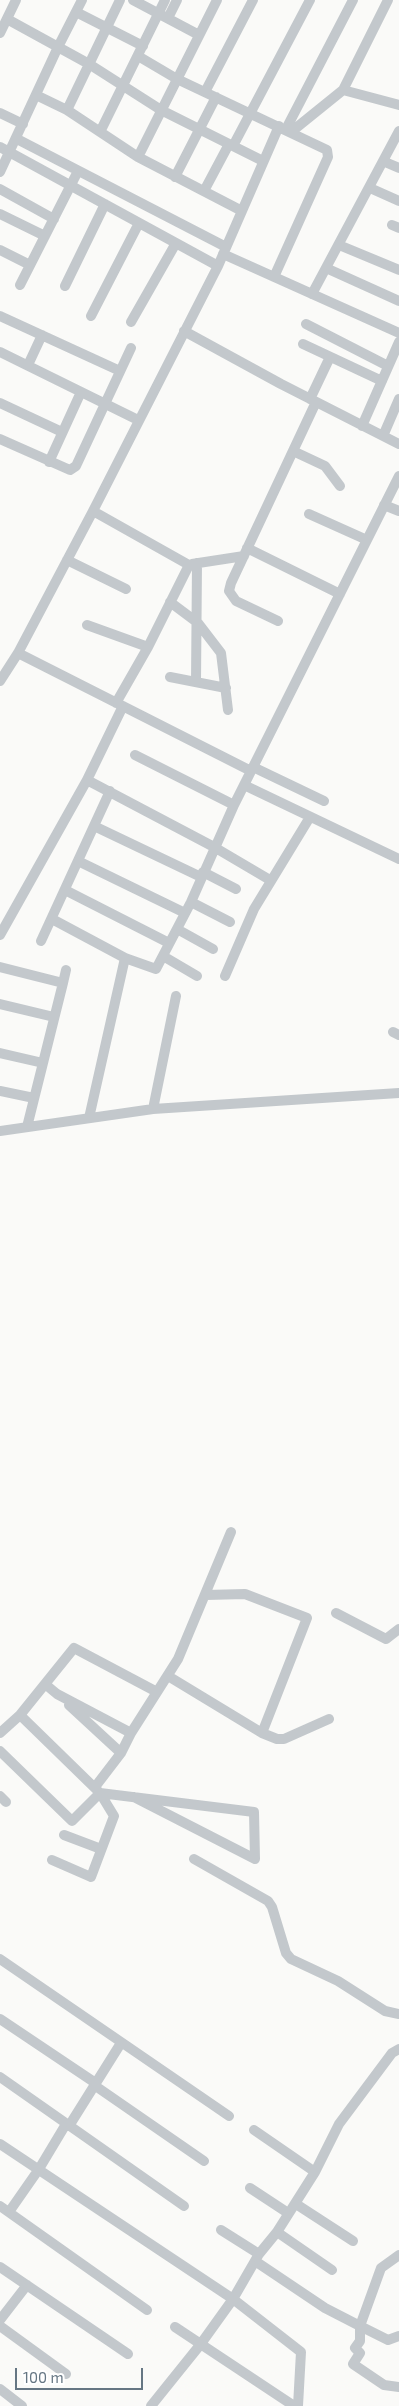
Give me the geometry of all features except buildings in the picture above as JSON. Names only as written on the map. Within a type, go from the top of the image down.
[{"type":"street","points":[[16,0],[3,26],[58,47],[123,84],[161,110],[263,162]]},
{"type":"street","points":[[0,172],[11,153],[58,47],[82,0]]},
{"type":"street","points":[[67,110],[120,0]]},
{"type":"street","points":[[133,0],[200,35]]},
{"type":"street","points":[[100,132],[165,0]]},
{"type":"street","points":[[168,18],[177,0]]},
{"type":"street","points":[[138,157],[217,0]]},
{"type":"street","points":[[205,92],[252,2],[240,0]]},
{"type":"street","points":[[204,191],[251,113],[310,0]]},
{"type":"street","points":[[0,681],[18,653],[93,511],[218,266],[263,162],[285,129],[353,0]]},
{"type":"street","points":[[285,129],[343,90],[388,0]]},
{"type":"street","points":[[76,12],[143,46]]},
{"type":"street","points":[[138,56],[177,79],[327,150],[328,157],[274,277]]},
{"type":"street","points":[[343,90],[398,102]]},
{"type":"street","points":[[36,95],[67,110],[138,157],[242,211]]},
{"type":"street","points":[[175,177],[216,97]]},
{"type":"street","points":[[0,113],[23,124]]},
{"type":"street","points":[[312,294],[399,132]]},
{"type":"street","points":[[17,140],[274,277],[399,333]]},
{"type":"street","points":[[0,147],[218,266]]},
{"type":"street","points":[[384,162],[399,168]]},
{"type":"street","points":[[20,285],[78,172]]},
{"type":"street","points":[[370,188],[399,201]]},
{"type":"street","points":[[0,189],[54,218]]},
{"type":"street","points":[[65,286],[105,204]]},
{"type":"street","points":[[0,214],[46,236]]},
{"type":"street","points":[[92,316],[139,223]]},
{"type":"street","points":[[131,322],[176,243]]},
{"type":"street","points":[[339,245],[399,270]]},
{"type":"street","points":[[0,250],[30,265]]},
{"type":"street","points":[[326,268],[399,301]]},
{"type":"street","points":[[0,316],[120,371]]},
{"type":"street","points":[[306,324],[388,366]]},
{"type":"street","points":[[184,331],[399,444]]},
{"type":"street","points":[[28,365],[42,335]]},
{"type":"street","points":[[362,426],[399,342]]},
{"type":"street","points":[[303,344],[382,381]]},
{"type":"street","points":[[0,439],[70,470],[76,466],[131,348]]},
{"type":"street","points":[[0,352],[138,420]]},
{"type":"street","points":[[278,620],[232,597],[229,591],[230,583],[293,452],[330,356]]},
{"type":"street","points":[[49,462],[81,392]]},
{"type":"street","points":[[383,436],[399,399]]},
{"type":"street","points":[[0,403],[62,432]]},
{"type":"street","points":[[293,452],[325,466],[340,486]]},
{"type":"street","points":[[52,918],[125,958],[156,969],[191,902],[214,846],[234,805],[399,476]]},
{"type":"street","points":[[384,505],[399,511]]},
{"type":"street","points":[[93,511],[193,564],[245,552],[340,594]]},
{"type":"street","points":[[309,514],[367,540]]},
{"type":"street","points":[[67,560],[126,589]]},
{"type":"street","points":[[0,935],[87,780],[119,704],[170,602],[193,564]]},
{"type":"street","points":[[193,564],[198,623],[196,682]]},
{"type":"street","points":[[170,602],[198,623],[221,653],[228,710]]},
{"type":"street","points":[[87,625],[148,647]]},
{"type":"street","points":[[18,653],[252,769],[324,801]]},
{"type":"street","points":[[170,677],[226,688]]},
{"type":"street","points":[[135,755],[234,805]]},
{"type":"street","points":[[87,780],[214,846],[270,880]]},
{"type":"street","points":[[244,785],[399,859]]},
{"type":"street","points":[[42,941],[110,791]]},
{"type":"street","points":[[224,976],[248,922],[270,880],[310,817]]},
{"type":"street","points":[[94,826],[236,889]]},
{"type":"street","points":[[78,861],[185,913]]},
{"type":"street","points":[[65,890],[169,943]]},
{"type":"street","points":[[191,902],[230,922]]},
{"type":"street","points":[[177,929],[212,950]]},
{"type":"street","points":[[163,956],[197,976]]},
{"type":"street","points":[[89,1118],[125,958]]},
{"type":"street","points":[[0,967],[63,983]]},
{"type":"street","points":[[27,1127],[66,970]]},
{"type":"street","points":[[153,1109],[176,996]]},
{"type":"street","points":[[0,1004],[54,1017]]},
{"type":"street","points":[[0,1053],[43,1062]]},
{"type":"street","points":[[0,1091],[34,1098]]},
{"type":"street","points":[[0,1131],[153,1109],[399,1093]]},
{"type":"street","points":[[0,1751],[72,1821],[97,1790],[122,1753],[131,1733],[168,1676],[188,1640],[230,1532]]},
{"type":"street","points":[[206,1595],[245,1594],[308,1618],[262,1733]]},
{"type":"street","points":[[336,1614],[386,1639],[399,1629]]},
{"type":"street","points":[[0,1733],[20,1714],[74,1648],[157,1692]]},
{"type":"street","points":[[168,1676],[262,1733],[277,1739],[284,1738],[328,1719]]},
{"type":"street","points":[[45,1684],[122,1753]]},
{"type":"street","points":[[57,1694],[131,1733]]},
{"type":"street","points":[[20,1714],[97,1790],[114,1816],[91,1877],[52,1860]]},
{"type":"street","points":[[97,1790],[134,1797],[254,1812],[256,1859],[134,1797]]},
{"type":"street","points":[[64,1836],[101,1849]]},
{"type":"street","points":[[194,1859],[265,1898],[272,1907],[288,1956],[334,1979],[385,2012],[399,2014]]},
{"type":"street","points":[[0,1959],[229,2116]]},
{"type":"street","points":[[0,2018],[204,2161]]},
{"type":"street","points":[[121,2043],[39,2169],[4,2209],[147,2310]]},
{"type":"street","points":[[151,2406],[200,2345],[233,2298],[257,2258],[296,2204],[340,2124],[392,2054],[399,2049]]},
{"type":"street","points":[[0,2077],[184,2206]]},
{"type":"street","points":[[254,2130],[315,2172]]},
{"type":"street","points":[[0,2144],[233,2298],[301,2352],[296,2406],[200,2345],[176,2327]]},
{"type":"street","points":[[250,2188],[288,2213]]},
{"type":"street","points":[[296,2204],[353,2241]]},
{"type":"street","points":[[221,2230],[325,2308],[388,2340],[399,2336]]},
{"type":"street","points":[[276,2232],[332,2270]]},
{"type":"street","points":[[399,2255],[381,2268],[360,2326],[360,2341],[355,2348],[360,2353],[353,2364],[384,2385],[399,2387]]},
{"type":"street","points":[[0,2267],[128,2354]]},
{"type":"street","points":[[0,2320],[27,2285]]},
{"type":"street","points":[[0,2326],[66,2374]]},
{"type":"street","points":[[0,2389],[22,2406]]}]
